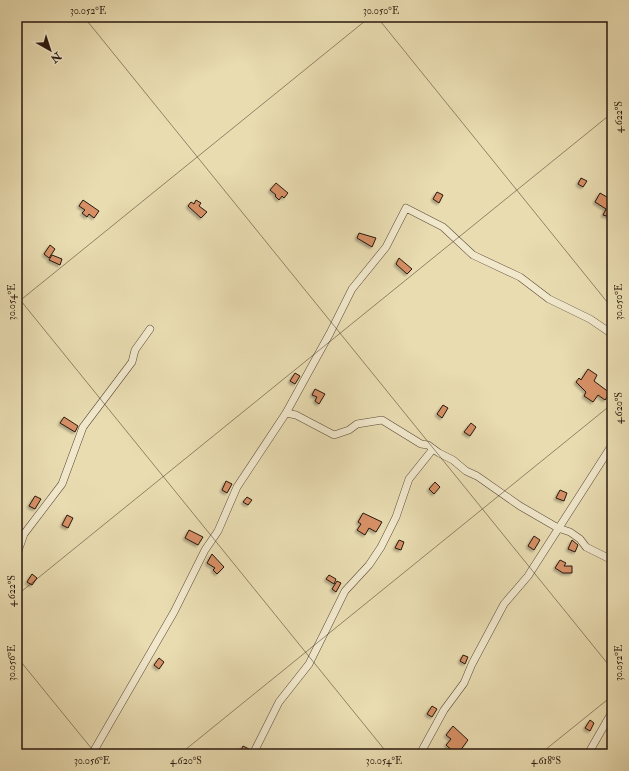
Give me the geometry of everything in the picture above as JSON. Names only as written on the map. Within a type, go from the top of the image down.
[{"type":"street","points":[[92,754],[174,612],[205,550],[218,531],[237,486],[286,413],[330,333],[352,289],[386,247],[406,208],[443,227],[473,255],[520,277],[549,299],[590,319],[612,334]]},
{"type":"street","points":[[17,554],[24,534],[62,484],[83,427],[132,362],[134,350],[150,329]]},
{"type":"street","points":[[286,413],[296,415],[334,435],[349,430],[357,424],[382,420],[421,444],[428,445],[439,453],[453,460],[466,471],[477,476],[520,506],[558,528],[570,532],[580,539],[586,547],[612,560]]},
{"type":"street","points":[[420,754],[444,710],[464,683],[472,664],[504,604],[528,576],[612,444]]},
{"type":"street","points":[[253,754],[279,702],[309,664],[345,591],[369,565],[381,547],[396,517],[409,479],[433,449]]},
{"type":"street","points":[[588,754],[612,712]]},
{"type":"building","points":[[581,178],[587,181],[583,187],[578,184]]},
{"type":"building","points":[[276,183],[288,193],[284,198],[282,196],[279,200],[270,190]]},
{"type":"building","points":[[437,192],[443,195],[439,203],[433,199]]},
{"type":"building","points":[[600,193],[612,200],[612,211],[610,217],[603,215],[606,209],[595,202]]},
{"type":"building","points":[[83,200],[99,211],[94,218],[89,214],[87,217],[82,213],[85,210],[79,206]]},
{"type":"building","points":[[196,200],[201,203],[199,206],[207,212],[201,218],[188,206],[191,202],[194,204]]},
{"type":"building","points":[[359,233],[376,238],[372,247],[357,238]]},
{"type":"building","points":[[50,245],[55,249],[49,258],[44,254]]},
{"type":"building","points":[[52,255],[62,259],[60,265],[49,260]]},
{"type":"building","points":[[399,258],[412,269],[407,274],[396,264]]},
{"type":"building","points":[[588,369],[597,375],[594,381],[610,393],[605,400],[598,395],[593,402],[584,396],[586,392],[576,382],[579,378],[581,380]]},
{"type":"building","points":[[295,373],[300,376],[295,384],[290,381]]},
{"type":"building","points":[[315,389],[325,394],[319,404],[315,401],[317,397],[312,395]]},
{"type":"building","points":[[443,405],[448,408],[442,418],[437,414]]},
{"type":"building","points":[[64,417],[78,426],[75,432],[60,423]]},
{"type":"building","points":[[471,423],[476,427],[470,436],[464,432]]},
{"type":"building","points":[[226,481],[232,484],[227,493],[222,490]]},
{"type":"building","points":[[435,482],[440,487],[434,494],[429,489]]},
{"type":"building","points":[[560,490],[567,493],[564,501],[556,498]]},
{"type":"building","points":[[35,496],[41,499],[35,509],[29,506]]},
{"type":"building","points":[[247,497],[252,500],[248,505],[243,502]]},
{"type":"building","points":[[363,513],[382,522],[376,532],[369,528],[365,535],[357,530],[361,524],[358,522]]},
{"type":"building","points":[[67,515],[73,518],[68,528],[62,525]]},
{"type":"building","points":[[189,530],[203,537],[198,545],[185,538]]},
{"type":"building","points":[[534,536],[540,540],[534,550],[528,546]]},
{"type":"building","points":[[399,540],[404,542],[401,550],[395,548]]},
{"type":"building","points":[[572,540],[578,545],[575,552],[568,549]]},
{"type":"building","points":[[212,554],[224,567],[217,574],[213,570],[215,568],[207,563]]},
{"type":"building","points":[[560,560],[566,563],[564,566],[572,566],[572,573],[563,573],[555,568]]},
{"type":"building","points":[[32,574],[37,578],[32,585],[27,582]]},
{"type":"building","points":[[329,575],[336,579],[334,584],[326,579]]},
{"type":"building","points":[[337,581],[341,583],[336,592],[332,589]]},
{"type":"building","points":[[463,655],[468,657],[465,664],[460,661]]},
{"type":"building","points":[[159,658],[164,662],[159,669],[154,665]]},
{"type":"building","points":[[432,706],[437,709],[432,717],[427,714]]},
{"type":"building","points":[[590,720],[594,723],[590,731],[585,728]]},
{"type":"building","points":[[453,726],[468,740],[460,751],[464,754],[456,754],[446,745],[451,739],[446,735]]},
{"type":"building","points":[[243,746],[249,749],[247,754],[239,754]]}]
